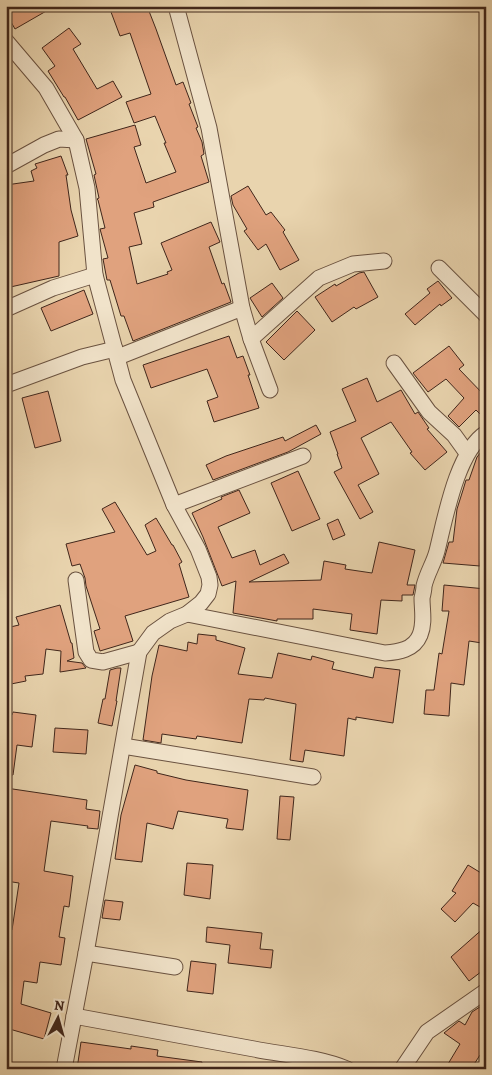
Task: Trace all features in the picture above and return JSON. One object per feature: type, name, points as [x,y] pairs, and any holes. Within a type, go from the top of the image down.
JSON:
[{"type":"street","points":[[176,6],[209,128],[242,308],[251,339],[270,390]]},
{"type":"street","points":[[6,41],[46,88],[76,140],[87,188],[95,275],[123,380],[174,505],[198,549],[209,577],[210,586],[208,594],[201,603],[188,614],[170,621],[154,633],[139,652],[64,1069]]},
{"type":"street","points":[[6,166],[59,139],[76,140]]},
{"type":"street","points":[[251,339],[319,278],[353,264],[384,261]]},
{"type":"street","points":[[439,268],[486,315]]},
{"type":"street","points":[[6,309],[53,288],[95,275]]},
{"type":"street","points":[[6,386],[82,358],[117,353],[242,308]]},
{"type":"street","points":[[394,363],[429,412],[454,435],[467,453]]},
{"type":"street","points":[[188,614],[385,653],[398,652],[411,647],[420,636],[424,619],[422,598],[426,577],[436,553],[449,500],[467,453],[482,435],[486,433]]},
{"type":"street","points":[[174,505],[303,456]]},
{"type":"street","points":[[76,580],[86,652],[91,660],[103,662],[139,652]]},
{"type":"street","points":[[123,746],[313,777]]},
{"type":"street","points":[[86,953],[175,968]]},
{"type":"street","points":[[402,1069],[428,1032],[486,991]]},
{"type":"street","points":[[74,1016],[299,1063],[334,1063],[347,1069]]},
{"type":"building","points":[[6,6],[55,6],[15,29],[6,13]]},
{"type":"building","points":[[125,6],[147,6],[176,85],[183,82],[191,103],[189,104],[202,142],[204,154],[201,156],[209,182],[153,202],[154,207],[134,213],[142,244],[129,247],[137,284],[168,274],[167,272],[172,270],[161,243],[211,222],[220,242],[209,247],[222,284],[224,283],[231,302],[133,341],[124,316],[121,316],[110,280],[107,280],[103,259],[108,258],[100,229],[105,228],[97,199],[99,198],[94,175],[96,174],[86,139],[135,125],[141,145],[134,147],[146,183],[176,172],[155,116],[134,123],[126,102],[151,94],[130,33],[120,36],[111,12]]},
{"type":"building","points":[[69,28],[81,44],[73,49],[97,89],[113,81],[122,97],[78,120],[48,71],[55,66],[42,48]]},
{"type":"building","points":[[61,156],[68,175],[66,175],[71,210],[78,236],[59,242],[59,276],[6,288],[6,185],[34,181],[31,171],[37,168],[35,164]]},
{"type":"building","points":[[248,186],[266,215],[271,212],[285,230],[283,232],[299,260],[280,270],[266,244],[258,250],[244,231],[247,229],[233,205],[231,196]]},
{"type":"building","points":[[364,272],[378,297],[356,309],[354,307],[332,322],[315,297],[335,284],[336,286]]},
{"type":"building","points":[[438,281],[452,298],[441,306],[440,304],[415,325],[405,314],[430,293],[427,289]]},
{"type":"building","points":[[272,283],[283,298],[262,317],[250,298]]},
{"type":"building","points":[[84,290],[93,314],[51,331],[41,308]]},
{"type":"building","points":[[297,311],[315,330],[284,360],[266,342]]},
{"type":"building","points":[[229,336],[237,358],[243,356],[259,408],[214,422],[207,401],[218,397],[207,369],[151,388],[143,365]]},
{"type":"building","points":[[449,346],[464,365],[459,369],[486,397],[486,420],[476,410],[459,427],[448,416],[464,398],[446,379],[428,392],[413,373]]},
{"type":"building","points":[[367,378],[377,402],[401,390],[415,414],[418,412],[429,428],[427,429],[447,452],[425,470],[410,453],[412,452],[391,422],[361,438],[379,474],[358,485],[373,512],[360,519],[334,472],[342,468],[330,432],[356,421],[342,389]]},
{"type":"building","points":[[48,391],[61,441],[35,448],[22,398]]},
{"type":"building","points":[[316,425],[321,434],[288,452],[213,480],[206,465],[226,456],[283,437],[285,441]]},
{"type":"building","points":[[486,446],[486,538],[482,537],[480,566],[443,563],[449,542],[453,542],[457,509],[466,480],[469,480],[477,457]]},
{"type":"building","points":[[298,471],[320,519],[292,531],[271,483]]},
{"type":"building","points":[[239,490],[250,513],[218,527],[232,558],[255,550],[260,565],[284,554],[289,563],[249,582],[321,580],[324,561],[346,565],[345,569],[372,573],[379,542],[415,550],[407,585],[415,585],[413,595],[402,595],[402,601],[381,600],[377,634],[350,630],[352,614],[313,609],[313,619],[277,619],[277,621],[233,613],[236,581],[222,586],[192,513],[222,499],[221,497]]},
{"type":"building","points":[[115,502],[147,555],[156,551],[145,525],[156,518],[182,562],[179,564],[189,597],[125,616],[133,641],[100,651],[94,631],[100,629],[85,578],[80,564],[72,566],[66,544],[115,532],[102,509]]},
{"type":"building","points":[[338,519],[345,535],[333,540],[327,524]]},
{"type":"building","points":[[444,585],[486,589],[486,620],[482,643],[469,641],[464,685],[451,683],[449,716],[424,714],[426,690],[434,690],[439,653],[442,654],[449,611],[442,611]]},
{"type":"building","points":[[60,605],[72,643],[74,658],[67,661],[82,663],[86,668],[60,672],[61,651],[46,649],[43,674],[25,676],[26,681],[6,685],[6,628],[19,625],[16,617]]},
{"type":"building","points":[[198,634],[216,636],[216,640],[245,648],[238,674],[272,678],[278,653],[311,660],[312,656],[334,662],[332,669],[373,678],[375,667],[400,670],[393,723],[356,717],[356,720],[348,718],[344,756],[305,750],[303,762],[290,760],[296,704],[265,698],[264,700],[249,699],[242,743],[197,736],[196,739],[162,734],[161,743],[143,740],[152,676],[159,645],[187,651],[188,642],[197,644]]},
{"type":"building","points":[[121,668],[112,726],[98,723],[103,699],[105,699],[110,670]]},
{"type":"building","points":[[13,712],[36,715],[32,747],[17,745],[13,775],[6,775],[6,714],[12,715]]},
{"type":"building","points":[[55,728],[88,730],[86,754],[53,752]]},
{"type":"building","points":[[135,765],[186,780],[248,790],[243,830],[226,828],[228,819],[178,811],[173,829],[147,823],[142,862],[115,859],[121,815]]},
{"type":"building","points":[[6,788],[87,800],[86,809],[100,811],[98,829],[51,821],[44,871],[73,876],[69,907],[64,906],[59,937],[65,938],[61,965],[40,962],[37,983],[24,981],[21,1004],[51,1013],[44,1039],[6,1028],[6,929],[12,930],[19,883],[6,881]]},
{"type":"building","points":[[280,796],[294,797],[290,840],[277,839]]},
{"type":"building","points":[[187,863],[213,865],[210,899],[184,895]]},
{"type":"building","points":[[468,865],[486,876],[486,898],[480,907],[473,903],[455,922],[441,909],[456,893],[452,891]]},
{"type":"building","points":[[105,900],[123,902],[120,920],[102,918]]},
{"type":"building","points":[[486,926],[486,968],[469,981],[451,957]]},
{"type":"building","points":[[207,927],[262,933],[260,949],[273,950],[271,968],[228,963],[230,945],[206,942]]},
{"type":"building","points":[[191,961],[216,964],[213,994],[187,991]]},
{"type":"building","points":[[486,1003],[486,1059],[480,1055],[471,1069],[445,1069],[460,1044],[444,1033],[459,1021],[465,1025],[472,1012]]},
{"type":"building","points":[[81,1042],[131,1049],[131,1046],[158,1050],[157,1056],[202,1062],[201,1069],[135,1069],[121,1067],[121,1069],[77,1069]]}]
